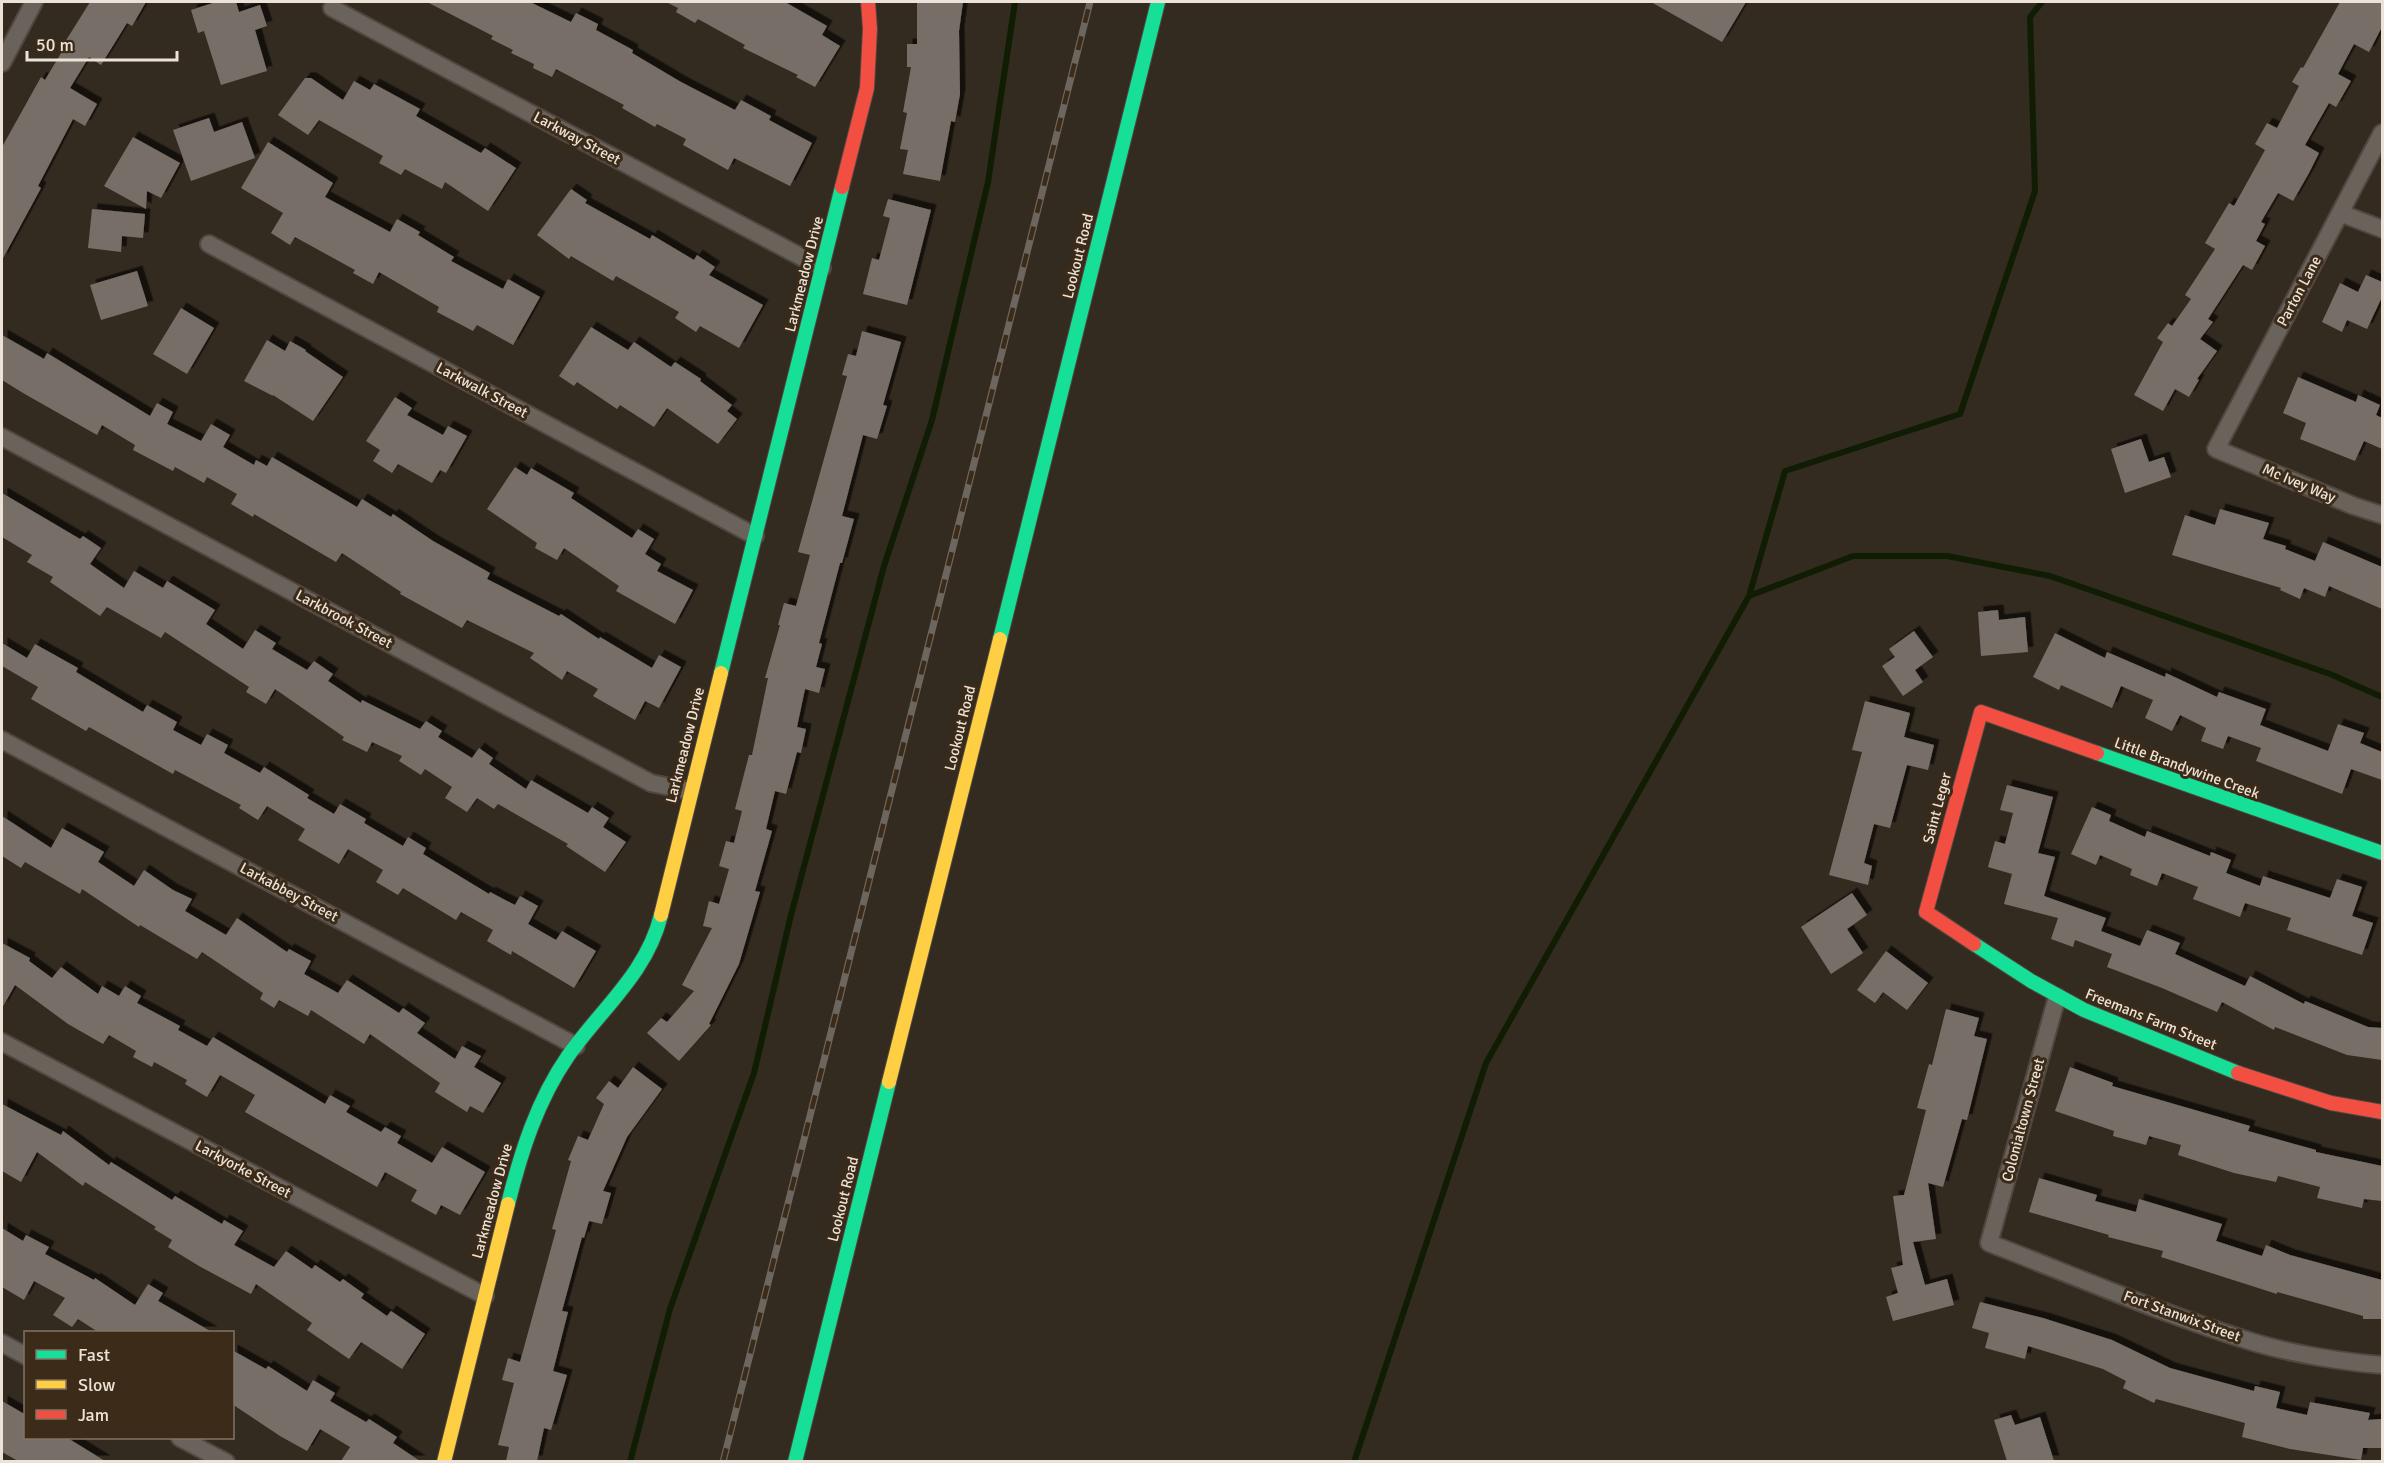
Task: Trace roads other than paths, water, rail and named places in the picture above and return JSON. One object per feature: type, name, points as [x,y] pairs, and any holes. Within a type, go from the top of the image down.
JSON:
[{"type":"street","points":[[2,63],[34,2]]},
{"type":"street","name":"Larkmeadow Drive","points":[[444,1461],[518,1164],[530,1127],[546,1092],[576,1046],[620,994],[650,949],[659,923],[690,791],[867,88],[870,29],[868,2]]},
{"type":"street","name":"Lookout Road","points":[[795,1461],[1158,2]]},
{"type":"street","name":"Larkway Street","points":[[332,8],[822,268]]},
{"type":"street","name":"Parton Lane","points":[[2216,449],[2382,133]]},
{"type":"street","points":[[2340,213],[2382,229]]},
{"type":"street","name":"Larkwalk Street","points":[[209,244],[755,536]]},
{"type":"street","name":"Larkbrook Street","points":[[2,437],[651,783],[690,791]]},
{"type":"street","name":"Mc Ivey Way","points":[[2216,449],[2382,516]]},
{"type":"street","name":"Little Brandywine Creek","points":[[1981,712],[2382,853]]},
{"type":"street","name":"Saint Leger","points":[[1926,912],[1981,712]]},
{"type":"street","name":"Larkabbey Street","points":[[2,740],[576,1046]]},
{"type":"street","name":"Freemans Farm Street","points":[[1926,912],[2057,997],[2084,1010],[2259,1081],[2331,1103],[2382,1112]]},
{"type":"street","name":"Colonialtown Street","points":[[1989,1243],[2057,997]]},
{"type":"street","name":"Larkyorke Street","points":[[2,1042],[485,1296]]},
{"type":"street","name":"Fort Stanwix Street","points":[[1989,1243],[2175,1315],[2258,1344],[2353,1362],[2382,1365]]},
{"type":"street","points":[[2,1343],[24,1355]]},
{"type":"street","points":[[184,1439],[226,1461]]},
{"type":"waterway","points":[[630,1462],[670,1309],[754,1073],[791,915],[884,566],[932,420],[988,182],[1015,2]]},
{"type":"waterway","points":[[1354,1462],[1486,1063],[1749,596],[1785,471],[1960,414],[2035,191],[2030,17],[2042,2]]},
{"type":"waterway","points":[[1749,596],[1853,556],[1947,556],[2050,576],[2330,674],[2382,697]]},
{"type":"railway","points":[[723,1462],[1090,2]]}]
